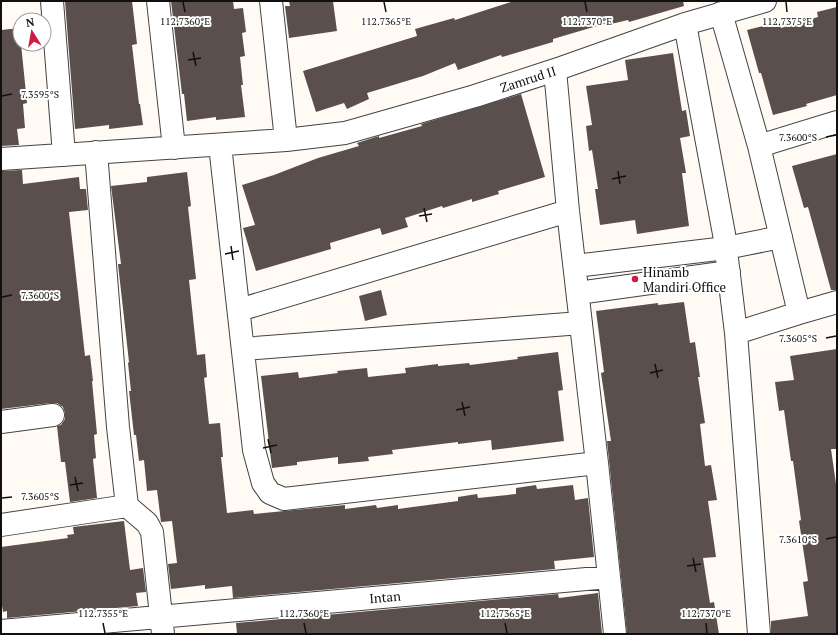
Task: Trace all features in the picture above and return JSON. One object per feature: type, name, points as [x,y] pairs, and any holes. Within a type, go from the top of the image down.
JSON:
[{"type":"street","points":[[52,1],[64,155]]},
{"type":"street","points":[[158,1],[174,148]]},
{"type":"street","points":[[271,1],[286,140]]},
{"type":"street","name":"Zamrud II","points":[[1,159],[220,145],[286,140],[345,133],[475,96],[555,70],[686,24],[766,1]]},
{"type":"street","points":[[721,13],[759,146],[799,313]]},
{"type":"street","points":[[686,24],[729,272],[736,333],[759,634]]},
{"type":"street","points":[[555,70],[568,211],[615,634]]},
{"type":"street","points":[[759,146],[837,122]]},
{"type":"street","points":[[220,145],[254,450],[263,483],[270,493],[284,499],[597,463]]},
{"type":"street","points":[[96,152],[117,419],[126,506],[147,523],[152,532],[162,626]]},
{"type":"street","points":[[238,310],[568,211]]},
{"type":"street","points":[[575,266],[726,248],[781,237]]},
{"type":"street","points":[[578,293],[729,272]]},
{"type":"street","points":[[736,333],[837,302]]},
{"type":"street","points":[[243,349],[581,323]]},
{"type":"street","points":[[1,422],[52,415]]},
{"type":"street","points":[[1,525],[126,506]]},
{"type":"street","name":"Intan","points":[[1,631],[162,626],[609,577]]},
{"type":"building","points":[[65,1],[132,1],[137,44],[132,45],[143,125],[109,129],[109,125],[75,129]]},
{"type":"building","points":[[171,1],[233,1],[234,9],[243,8],[246,32],[242,33],[245,56],[240,57],[243,85],[241,85],[245,117],[216,120],[216,117],[187,121],[184,94],[182,94]]},
{"type":"building","points":[[289,1],[333,1],[337,31],[289,38],[285,6],[290,6]]},
{"type":"building","points":[[514,1],[683,1],[684,6],[629,22],[628,20],[607,25],[607,23],[553,39],[553,42],[502,57],[501,55],[458,70],[455,63],[423,76],[367,93],[369,99],[347,109],[344,103],[316,112],[303,71],[417,36],[415,29],[454,18],[455,20]]},
{"type":"building","points":[[837,7],[837,95],[806,104],[807,106],[773,115],[747,30],[779,22],[781,28],[818,17],[817,12]]},
{"type":"building","points":[[12,29],[12,52],[22,52],[27,103],[23,104],[25,128],[17,129],[19,145],[1,146],[1,30]]},
{"type":"building","points":[[673,53],[682,111],[686,110],[690,136],[680,138],[686,173],[682,173],[689,226],[637,234],[635,220],[600,225],[595,189],[598,189],[592,150],[589,151],[586,126],[592,125],[586,86],[628,80],[625,60]]},
{"type":"building","points":[[521,94],[545,177],[498,191],[499,194],[472,202],[472,199],[443,208],[442,206],[405,218],[408,227],[382,235],[380,228],[330,243],[331,249],[256,271],[243,228],[255,225],[242,185],[274,175],[318,158],[359,146],[357,143],[360,142],[422,126],[421,124]]},
{"type":"building","points":[[837,154],[837,290],[831,290],[808,207],[804,208],[792,166]]},
{"type":"building","points":[[22,170],[23,184],[79,177],[80,189],[86,189],[88,210],[69,212],[85,356],[90,355],[93,381],[97,434],[94,435],[96,458],[93,459],[97,498],[70,502],[65,462],[61,462],[57,426],[61,425],[65,419],[63,407],[57,403],[51,403],[1,409],[1,171]]},
{"type":"building","points":[[187,172],[191,206],[188,207],[196,279],[189,280],[197,355],[205,354],[207,377],[204,378],[209,424],[220,423],[223,457],[221,457],[227,513],[253,510],[254,514],[345,505],[345,509],[376,505],[377,508],[398,505],[398,509],[458,501],[458,497],[477,494],[478,498],[516,494],[516,488],[536,485],[537,489],[573,485],[575,500],[588,498],[594,557],[554,561],[555,569],[233,598],[232,586],[205,589],[205,585],[171,589],[168,564],[177,563],[172,521],[161,522],[157,490],[147,491],[144,460],[139,461],[136,435],[134,435],[129,391],[131,391],[129,362],[118,264],[121,264],[111,186],[147,182],[147,177]]},
{"type":"building","points":[[381,290],[387,315],[365,321],[359,296]]},
{"type":"building","points":[[684,302],[690,343],[695,342],[700,377],[698,377],[705,423],[700,424],[705,466],[711,465],[717,500],[708,501],[716,557],[703,558],[710,603],[714,602],[719,634],[627,634],[607,441],[611,441],[601,373],[604,372],[596,311],[658,303],[658,305]]},
{"type":"building","points":[[837,349],[837,449],[831,449],[837,491],[837,634],[771,634],[771,621],[808,616],[803,582],[808,581],[799,521],[801,520],[793,461],[791,461],[784,410],[779,411],[775,382],[794,380],[790,356]]},
{"type":"building","points":[[558,352],[563,390],[558,391],[564,441],[492,450],[491,440],[458,444],[458,442],[392,450],[393,454],[368,457],[369,461],[338,464],[338,457],[297,462],[297,465],[272,468],[261,376],[298,372],[299,378],[338,373],[337,371],[367,368],[368,377],[406,373],[405,368],[438,364],[438,366],[469,363],[470,365]]},
{"type":"building","points":[[124,521],[130,570],[143,568],[146,592],[136,593],[138,606],[7,618],[7,611],[3,612],[1,599],[1,547],[68,538],[67,535],[74,534],[73,527]]},
{"type":"building","points":[[598,593],[602,634],[237,634],[236,623],[558,594],[559,598]]},
{"type":"place","name":"Hinamb Mandiri Office","points":[[635,279]]}]
